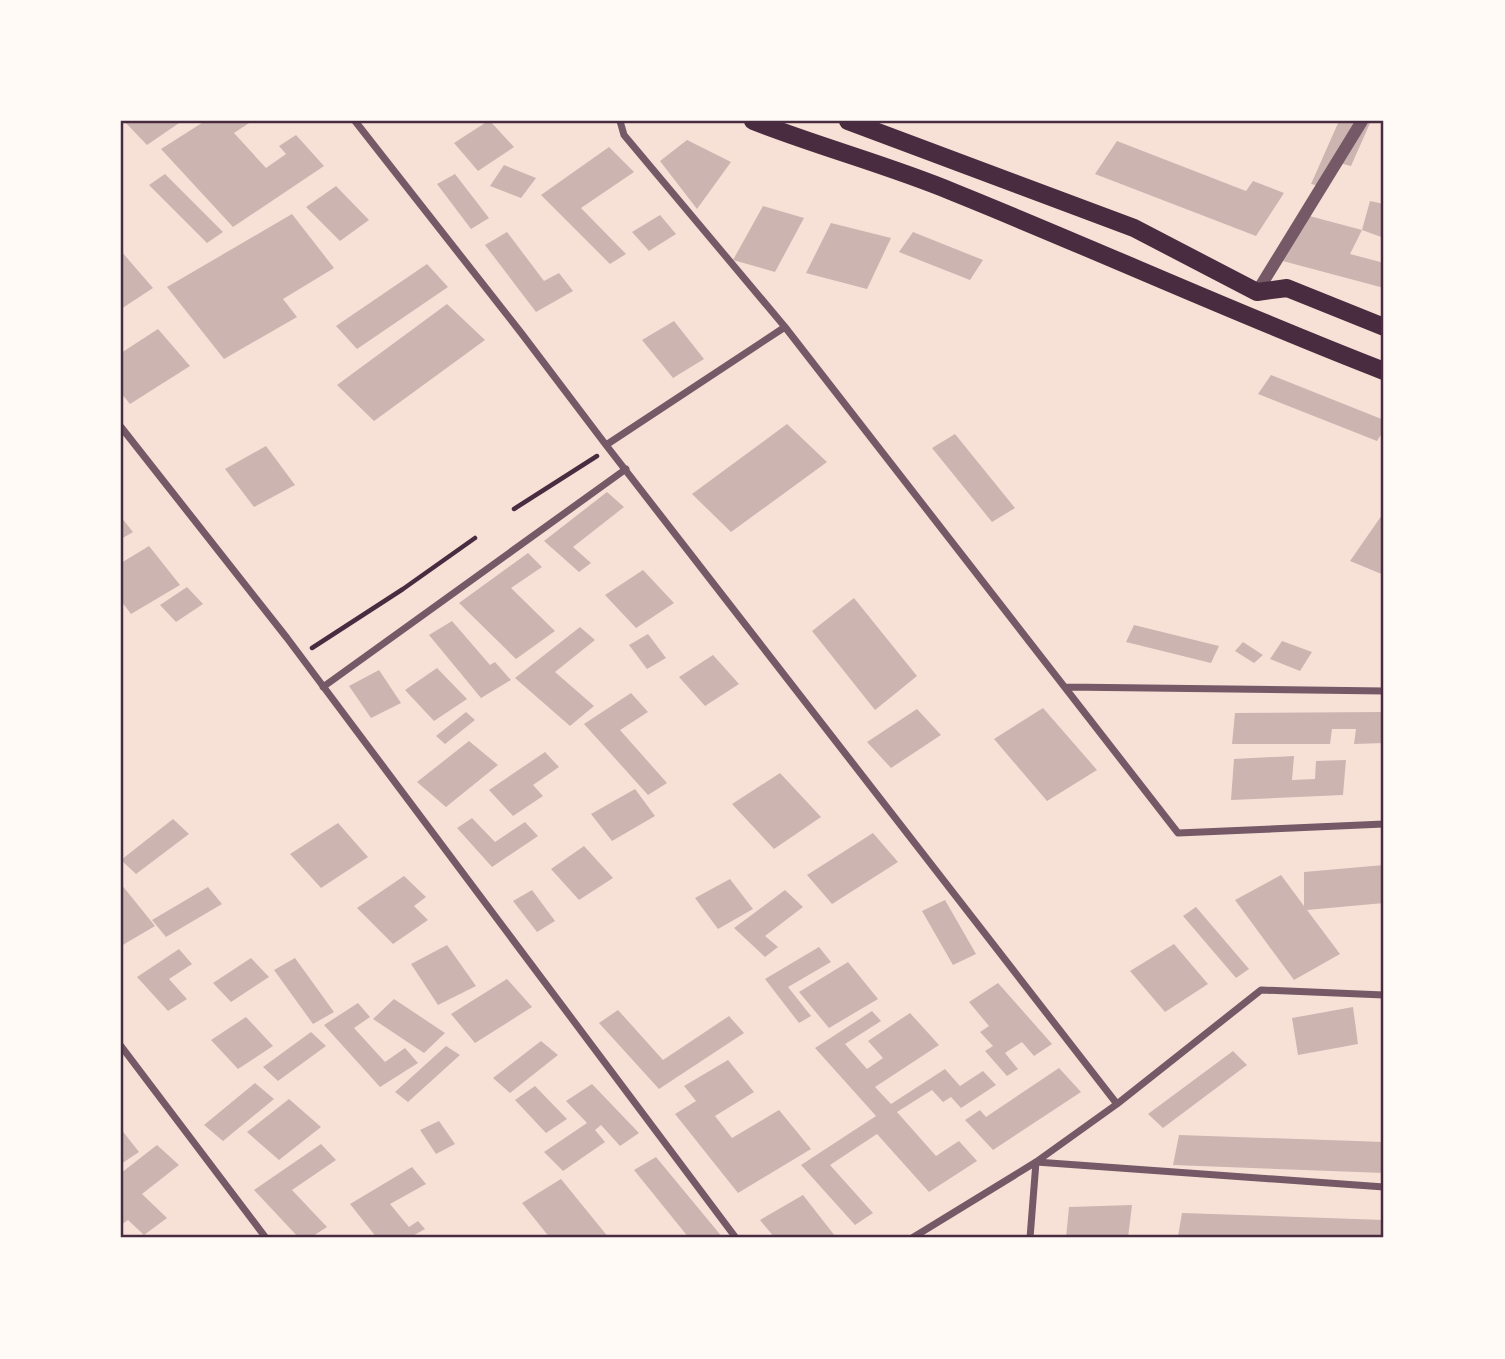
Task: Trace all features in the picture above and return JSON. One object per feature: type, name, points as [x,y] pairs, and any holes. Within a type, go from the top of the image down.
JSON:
[{"type":"main road","points":[[753,121],[951,191],[1384,372]]},
{"type":"main road","points":[[848,121],[1134,228],[1257,292],[1287,288],[1384,327]]},
{"type":"main road","points":[[951,191],[961,163]]},
{"type":"street","points":[[355,121],[523,334],[1117,1104]]},
{"type":"street","points":[[620,121],[624,135],[785,327],[1178,833],[1384,824]]},
{"type":"street","points":[[1257,292],[1362,121]]},
{"type":"street","points":[[608,447],[785,327]]},
{"type":"street","points":[[121,426],[300,656],[736,1238]]},
{"type":"street","points":[[323,687],[625,469]]},
{"type":"street","points":[[1065,687],[1384,691]]},
{"type":"street","points":[[912,1238],[1035,1162],[1117,1104],[1261,990],[1384,995]]},
{"type":"street","points":[[121,1046],[266,1238]]},
{"type":"street","points":[[1035,1162],[1384,1187]]},
{"type":"street","points":[[1030,1238],[1035,1162]]},
{"type":"path","points":[[514,509],[562,480],[608,447]]},
{"type":"path","points":[[300,656],[475,538]]},
{"type":"building","points":[[124,121],[182,121],[147,145]]},
{"type":"building","points":[[205,121],[252,121],[234,133],[266,168],[286,154],[279,146],[296,135],[324,166],[233,227],[161,149]]},
{"type":"building","points":[[488,121],[514,147],[478,171],[454,143]]},
{"type":"building","points":[[1339,121],[1371,121],[1351,166],[1339,163],[1328,188],[1311,184]]},
{"type":"building","points":[[687,140],[731,162],[697,209],[660,161]]},
{"type":"building","points":[[1117,141],[1246,191],[1253,181],[1284,193],[1256,236],[1095,174]]},
{"type":"building","points":[[609,147],[634,172],[581,208],[626,254],[610,264],[541,195]]},
{"type":"building","points":[[504,165],[536,178],[521,198],[490,186]]},
{"type":"building","points":[[165,174],[223,232],[207,243],[149,185]]},
{"type":"building","points":[[455,174],[489,218],[471,229],[437,184]]},
{"type":"building","points":[[336,186],[369,220],[340,241],[306,207]]},
{"type":"building","points":[[1370,201],[1384,204],[1384,238],[1362,230]]},
{"type":"building","points":[[763,206],[804,218],[775,272],[733,260]]},
{"type":"building","points":[[292,214],[334,268],[283,299],[297,317],[224,359],[167,287]]},
{"type":"building","points":[[1302,214],[1362,230],[1350,254],[1384,263],[1384,288],[1279,260]]},
{"type":"building","points":[[660,215],[676,234],[649,251],[632,232]]},
{"type":"building","points":[[831,223],[891,238],[867,289],[806,273]]},
{"type":"building","points":[[507,232],[544,281],[559,273],[573,291],[536,312],[485,245]]},
{"type":"building","points":[[913,232],[983,260],[970,280],[899,252]]},
{"type":"building","points":[[121,251],[153,288],[121,309]]},
{"type":"building","points":[[427,264],[448,287],[357,349],[336,326]]},
{"type":"building","points":[[447,304],[485,340],[374,421],[337,385]]},
{"type":"building","points":[[674,321],[704,359],[673,378],[642,340]]},
{"type":"building","points":[[158,329],[190,366],[130,404],[121,393],[121,353]]},
{"type":"building","points":[[1271,375],[1384,420],[1384,430],[1377,441],[1258,394]]},
{"type":"building","points":[[787,424],[827,462],[731,532],[692,494]]},
{"type":"building","points":[[955,434],[1015,508],[992,522],[932,448]]},
{"type":"building","points":[[266,446],[295,485],[254,507],[225,469]]},
{"type":"building","points":[[607,492],[624,507],[573,547],[591,563],[579,572],[544,541]]},
{"type":"building","points":[[1382,515],[1384,516],[1384,575],[1350,561]]},
{"type":"building","points":[[121,517],[133,532],[121,539]]},
{"type":"building","points":[[149,546],[180,585],[131,614],[121,601],[121,563]]},
{"type":"building","points":[[528,553],[542,567],[511,588],[555,631],[516,659],[459,603]]},
{"type":"building","points":[[643,570],[674,603],[636,628],[605,595]]},
{"type":"building","points":[[187,587],[203,604],[176,622],[160,605]]},
{"type":"building","points":[[854,598],[917,676],[875,710],[812,631]]},
{"type":"building","points":[[452,621],[490,665],[495,662],[511,680],[481,698],[429,635]]},
{"type":"building","points":[[1134,625],[1219,646],[1211,663],[1126,642]]},
{"type":"building","points":[[580,627],[595,640],[555,672],[594,706],[570,726],[515,678]]},
{"type":"building","points":[[648,634],[666,658],[647,669],[629,645]]},
{"type":"building","points":[[1282,641],[1312,652],[1300,671],[1270,659]]},
{"type":"building","points":[[1243,642],[1263,655],[1254,663],[1235,651]]},
{"type":"building","points":[[713,655],[739,684],[705,706],[679,677]]},
{"type":"building","points":[[437,668],[467,699],[434,721],[405,690]]},
{"type":"building","points":[[379,670],[401,703],[371,718],[349,686]]},
{"type":"building","points":[[631,693],[648,712],[620,730],[667,783],[648,795],[584,724]]},
{"type":"building","points":[[1043,708],[1097,770],[1047,801],[994,739]]},
{"type":"building","points":[[917,709],[941,735],[891,768],[867,742]]},
{"type":"building","points":[[466,712],[475,720],[445,744],[436,736]]},
{"type":"building","points":[[1384,712],[1384,743],[1354,744],[1356,729],[1332,729],[1330,744],[1232,744],[1235,713]]},
{"type":"building","points":[[469,741],[498,765],[446,807],[417,782]]},
{"type":"building","points":[[545,752],[559,767],[533,785],[543,796],[513,816],[489,790]]},
{"type":"building","points":[[1294,756],[1292,780],[1315,779],[1316,761],[1346,760],[1343,795],[1231,800],[1234,759]]},
{"type":"building","points":[[780,773],[821,817],[774,849],[732,804]]},
{"type":"building","points":[[635,789],[655,816],[612,841],[591,814]]},
{"type":"building","points":[[472,818],[495,842],[525,822],[538,836],[492,867],[457,828]]},
{"type":"building","points":[[173,819],[189,834],[136,874],[121,860]]},
{"type":"building","points":[[338,823],[368,857],[321,888],[290,854]]},
{"type":"building","points":[[873,833],[898,862],[832,904],[807,875]]},
{"type":"building","points":[[584,846],[613,878],[579,900],[551,869]]},
{"type":"building","points":[[1384,865],[1384,903],[1307,910],[1340,954],[1294,980],[1235,900],[1281,875],[1304,906],[1304,872]]},
{"type":"building","points":[[404,876],[426,897],[414,906],[428,920],[393,944],[357,908]]},
{"type":"building","points":[[730,879],[753,909],[718,929],[695,898]]},
{"type":"building","points":[[121,884],[155,926],[121,946]]},
{"type":"building","points":[[208,887],[222,904],[166,937],[152,920]]},
{"type":"building","points":[[532,890],[555,921],[537,932],[513,901]]},
{"type":"building","points":[[785,890],[803,907],[765,936],[778,947],[765,957],[734,928]]},
{"type":"building","points":[[945,900],[976,954],[953,965],[922,911]]},
{"type":"building","points":[[1196,907],[1249,969],[1236,978],[1183,916]]},
{"type":"building","points":[[1174,944],[1208,984],[1165,1012],[1130,971]]},
{"type":"building","points":[[447,945],[476,986],[438,1005],[411,964]]},
{"type":"building","points":[[819,947],[831,962],[788,987],[811,1016],[799,1023],[765,979]]},
{"type":"building","points":[[179,949],[192,964],[169,979],[187,999],[168,1011],[137,977]]},
{"type":"building","points":[[251,958],[269,977],[231,1002],[213,983]]},
{"type":"building","points":[[295,958],[334,1012],[313,1024],[274,970]]},
{"type":"building","points":[[848,962],[878,999],[829,1028],[799,992]]},
{"type":"building","points":[[507,979],[532,1007],[475,1043],[451,1014]]},
{"type":"building","points":[[998,983],[1052,1044],[1034,1056],[1022,1042],[1005,1053],[1018,1069],[1007,1076],[985,1051],[993,1046],[980,1032],[989,1026],[969,1002]]},
{"type":"building","points":[[394,999],[445,1033],[424,1053],[373,1019]]},
{"type":"building","points":[[358,1003],[370,1017],[354,1028],[385,1062],[405,1048],[418,1063],[380,1087],[324,1025]]},
{"type":"building","points":[[1353,1007],[1358,1044],[1298,1055],[1292,1018]]},
{"type":"building","points":[[618,1010],[663,1060],[729,1016],[744,1033],[659,1089],[599,1023]]},
{"type":"building","points":[[872,1011],[881,1021],[845,1044],[867,1069],[883,1058],[868,1041],[910,1013],[939,1045],[875,1087],[891,1104],[945,1069],[960,1086],[983,1071],[996,1085],[961,1108],[951,1097],[943,1102],[932,1090],[897,1112],[936,1156],[959,1141],[977,1161],[929,1192],[877,1134],[830,1165],[873,1213],[855,1225],[801,1165],[876,1116],[815,1048]]},
{"type":"building","points":[[246,1017],[273,1046],[238,1069],[211,1040]]},
{"type":"building","points":[[311,1032],[326,1046],[278,1081],[263,1067]]},
{"type":"building","points":[[541,1041],[558,1055],[510,1093],[493,1078]]},
{"type":"building","points":[[446,1046],[460,1055],[408,1102],[395,1092]]},
{"type":"building","points":[[1233,1051],[1247,1065],[1163,1128],[1148,1114]]},
{"type":"building","points":[[728,1060],[754,1092],[715,1116],[732,1138],[779,1110],[811,1149],[738,1193],[675,1114],[696,1101],[684,1086]]},
{"type":"building","points":[[1059,1068],[1081,1092],[993,1150],[965,1120],[980,1110],[986,1117]]},
{"type":"building","points":[[255,1083],[274,1099],[223,1141],[204,1125]]},
{"type":"building","points":[[592,1084],[639,1133],[620,1146],[601,1125],[595,1130],[605,1142],[563,1171],[544,1152],[587,1123],[566,1101]]},
{"type":"building","points":[[535,1086],[567,1119],[546,1133],[515,1100]]},
{"type":"building","points":[[289,1099],[321,1127],[279,1160],[247,1132]]},
{"type":"building","points":[[439,1121],[455,1144],[436,1154],[420,1130]]},
{"type":"building","points":[[121,1129],[139,1152],[121,1164]]},
{"type":"building","points":[[1179,1135],[1384,1142],[1384,1173],[1173,1165]]},
{"type":"building","points":[[321,1144],[336,1160],[292,1190],[327,1227],[310,1238],[299,1238],[254,1190]]},
{"type":"building","points":[[157,1145],[179,1165],[142,1194],[167,1218],[144,1235],[128,1220],[121,1225],[121,1173]]},
{"type":"building","points":[[656,1157],[723,1238],[689,1238],[634,1170]]},
{"type":"building","points":[[412,1167],[426,1184],[390,1204],[409,1227],[418,1221],[425,1229],[409,1238],[377,1238],[350,1204]]},
{"type":"building","points":[[561,1179],[609,1238],[550,1238],[522,1203]]},
{"type":"building","points":[[803,1195],[835,1236],[775,1238],[760,1220]]},
{"type":"building","points":[[1132,1205],[1128,1238],[1066,1238],[1069,1207]]},
{"type":"building","points":[[1182,1213],[1384,1220],[1384,1238],[1178,1236]]}]
